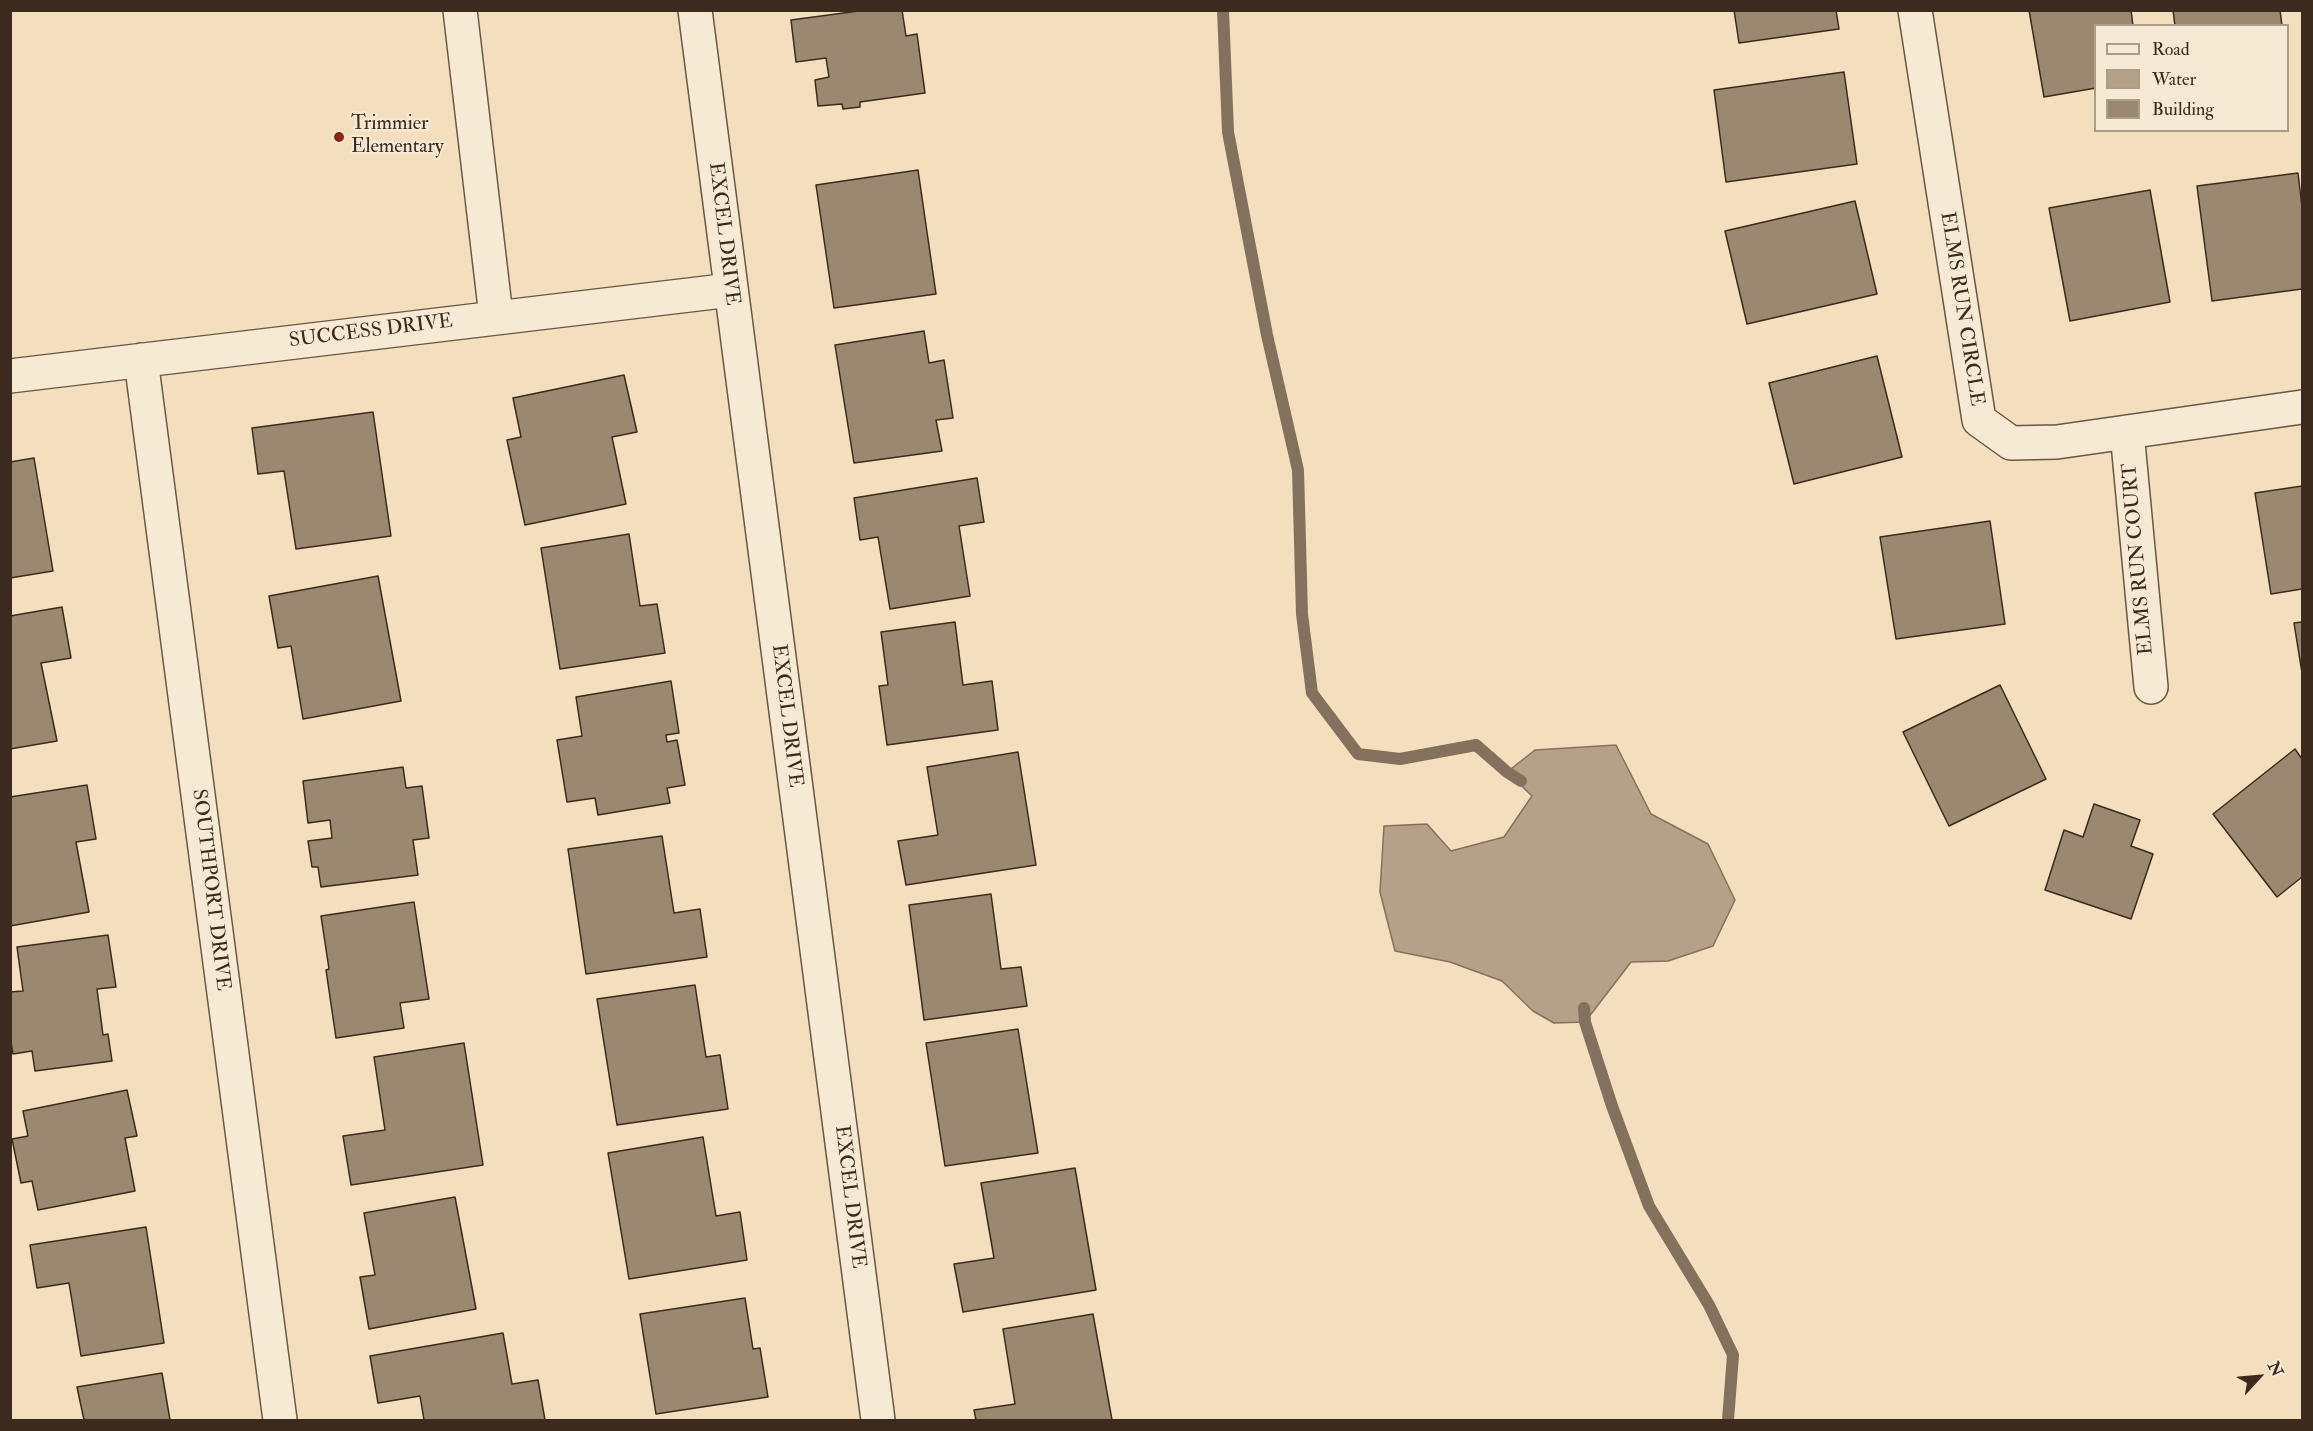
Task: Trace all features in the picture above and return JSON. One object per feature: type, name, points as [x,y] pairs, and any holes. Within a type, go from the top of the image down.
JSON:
[{"type":"street","points":[[460,10],[496,316]]},
{"type":"street","name":"EXCEL DRIVE","points":[[695,10],[878,1420]]},
{"type":"street","name":"ELMS RUN CIRCLE","points":[[1915,10],[1979,420],[2011,443],[2056,441],[2302,407]]},
{"type":"street","name":"SUCCESS DRIVE","points":[[10,376],[496,316],[731,290]]},
{"type":"street","name":"SOUTHPORT DRIVE","points":[[141,360],[280,1420]]},
{"type":"street","name":"ELMS RUN COURT","points":[[2127,432],[2151,687]]},
{"type":"water","points":[[1616,745],[1651,814],[1708,844],[1735,900],[1713,946],[1668,961],[1631,962],[1585,1022],[1554,1023],[1533,1011],[1502,981],[1450,962],[1395,951],[1380,892],[1384,826],[1427,824],[1451,851],[1504,837],[1532,796],[1507,772],[1535,750]]},
{"type":"building","points":[[866,10],[902,10],[906,36],[917,34],[925,93],[860,102],[860,107],[843,109],[842,104],[818,106],[815,80],[829,77],[826,58],[796,62],[791,20]]},
{"type":"building","points":[[1734,10],[1836,10],[1839,29],[1739,43]]},
{"type":"building","points":[[2029,10],[2131,10],[2133,24],[2094,24],[2094,88],[2044,97]]},
{"type":"building","points":[[2173,10],[2280,10],[2282,24],[2175,24]]},
{"type":"building","points":[[1844,72],[1857,164],[1726,182],[1714,90]]},
{"type":"building","points":[[918,170],[936,294],[834,308],[816,185]]},
{"type":"building","points":[[2298,173],[2302,207],[2302,289],[2212,301],[2197,186]]},
{"type":"building","points":[[2150,190],[2170,302],[2070,321],[2049,208]]},
{"type":"building","points":[[1855,201],[1877,294],[1747,324],[1725,231]]},
{"type":"building","points":[[924,331],[929,363],[944,360],[953,418],[936,420],[942,451],[854,463],[835,345]]},
{"type":"building","points":[[1877,356],[1902,457],[1794,484],[1769,383]]},
{"type":"building","points":[[624,375],[637,432],[612,437],[626,504],[525,525],[507,440],[521,437],[513,398]]},
{"type":"building","points":[[373,412],[391,536],[296,549],[284,471],[258,474],[252,428]]},
{"type":"building","points":[[34,458],[53,571],[10,578],[10,462]]},
{"type":"building","points":[[977,478],[984,522],[959,526],[970,596],[890,609],[878,537],[860,540],[854,498]]},
{"type":"building","points":[[2302,486],[2302,589],[2271,594],[2255,493]]},
{"type":"building","points":[[1990,521],[2005,624],[1896,639],[1880,537]]},
{"type":"building","points":[[629,534],[640,606],[657,604],[665,653],[560,669],[541,548]]},
{"type":"building","points":[[378,576],[401,701],[303,719],[291,646],[278,648],[269,596]]},
{"type":"building","points":[[62,607],[71,658],[41,663],[57,741],[10,749],[10,616]]},
{"type":"building","points":[[955,622],[963,685],[992,681],[998,730],[887,745],[879,686],[888,685],[881,632]]},
{"type":"building","points":[[2302,622],[2302,673],[2294,623]]},
{"type":"building","points":[[671,681],[679,733],[666,735],[667,742],[677,740],[685,785],[667,788],[670,803],[598,815],[595,798],[567,802],[557,740],[582,736],[576,697]]},
{"type":"building","points":[[2000,685],[2046,779],[1949,826],[1903,732]]},
{"type":"building","points":[[2295,749],[2302,759],[2302,877],[2277,897],[2213,814]]},
{"type":"building","points":[[1018,752],[1036,865],[906,885],[898,841],[938,835],[927,767]]},
{"type":"building","points":[[403,767],[406,788],[422,786],[429,838],[413,840],[418,875],[321,887],[318,867],[312,867],[308,841],[332,838],[330,820],[308,823],[303,781]]},
{"type":"building","points":[[87,785],[96,839],[76,842],[89,912],[10,926],[10,797]]},
{"type":"building","points":[[2094,804],[2140,820],[2131,846],[2153,854],[2131,919],[2045,890],[2064,830],[2083,837]]},
{"type":"building","points":[[662,836],[674,913],[700,909],[707,957],[586,974],[568,849]]},
{"type":"building","points":[[991,894],[1001,969],[1021,967],[1027,1006],[924,1020],[909,905]]},
{"type":"building","points":[[414,902],[429,999],[400,1003],[404,1028],[336,1038],[321,916]]},
{"type":"building","points":[[108,935],[116,987],[97,989],[103,1035],[108,1034],[112,1061],[35,1071],[32,1051],[13,1054],[10,1035],[10,992],[23,991],[17,947]]},
{"type":"building","points":[[695,985],[706,1057],[720,1055],[728,1109],[617,1125],[597,999]]},
{"type":"building","points":[[1018,1029],[1038,1153],[945,1166],[926,1043]]},
{"type":"building","points":[[464,1043],[483,1165],[351,1185],[343,1136],[385,1130],[374,1057]]},
{"type":"building","points":[[127,1090],[137,1136],[125,1138],[135,1191],[38,1210],[32,1181],[21,1183],[12,1139],[28,1136],[23,1111]]},
{"type":"building","points":[[703,1137],[716,1216],[740,1212],[747,1260],[629,1279],[608,1153]]},
{"type":"building","points":[[1075,1168],[1096,1290],[963,1312],[954,1264],[994,1258],[981,1183]]},
{"type":"building","points":[[455,1197],[476,1309],[369,1329],[360,1277],[375,1275],[364,1213]]},
{"type":"building","points":[[146,1227],[164,1343],[81,1356],[69,1283],[37,1288],[30,1245]]},
{"type":"building","points":[[745,1298],[753,1349],[760,1348],[768,1397],[656,1414],[640,1314]]},
{"type":"building","points":[[1093,1314],[1112,1420],[976,1420],[974,1410],[1015,1404],[1003,1329]]},
{"type":"building","points":[[503,1333],[512,1384],[538,1380],[545,1420],[424,1420],[420,1396],[378,1403],[370,1356]]},
{"type":"building","points":[[162,1373],[170,1420],[84,1420],[77,1387]]},
{"type":"waterway","points":[[1223,10],[1228,132],[1267,335],[1298,470],[1302,614],[1312,693],[1358,754],[1400,759],[1476,745],[1521,781]]},
{"type":"waterway","points":[[1584,1008],[1585,1022],[1612,1106],[1649,1206],[1709,1305],[1733,1355],[1728,1420]]},
{"type":"place","name":"Trimmier Elementary","points":[[339,137]]}]
